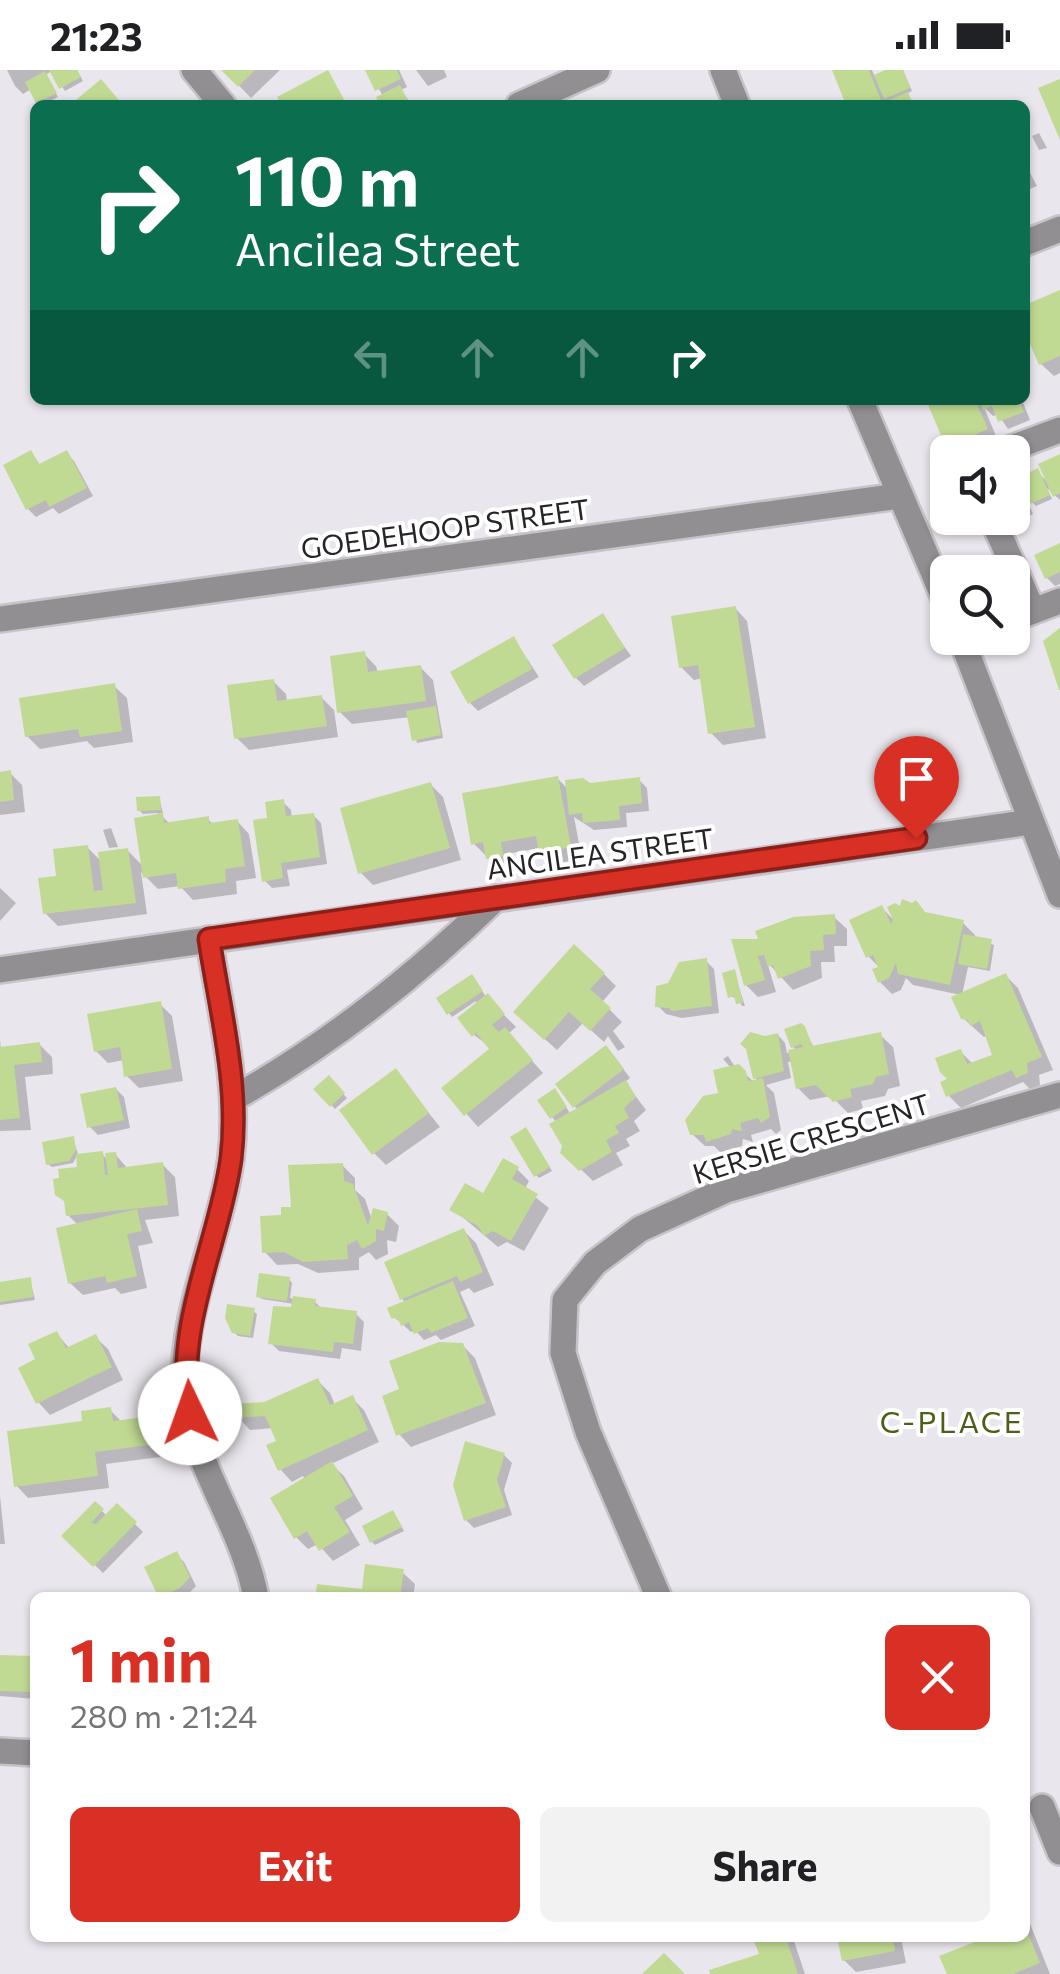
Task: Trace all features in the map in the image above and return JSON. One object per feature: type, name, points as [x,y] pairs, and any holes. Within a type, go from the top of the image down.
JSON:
[{"type":"street","points":[[194,70],[219,100]]},
{"type":"street","points":[[530,100],[597,70]]},
{"type":"street","points":[[723,70],[735,100]]},
{"type":"street","points":[[1030,241],[1060,230]]},
{"type":"street","points":[[862,405],[930,566]]},
{"type":"street","points":[[1030,441],[1060,430]]},
{"type":"street","name":"GOEDEHOOP STREET","points":[[0,619],[899,496]]},
{"type":"street","points":[[1030,612],[1060,600]]},
{"type":"street","points":[[969,655],[1060,894]]},
{"type":"street","name":"ANCILEA STREET","points":[[0,970],[1031,822]]},
{"type":"street","points":[[234,1098],[279,1072],[436,956],[496,898]]},
{"type":"street","points":[[209,939],[234,1098],[230,1159],[190,1332],[185,1388],[194,1438],[251,1572],[255,1592]]},
{"type":"street","name":"KERSIE CRESCENT","points":[[656,1592],[588,1432],[563,1353],[566,1300],[594,1263],[640,1229],[726,1190],[1060,1094]]},
{"type":"street","points":[[0,1751],[30,1753]]},
{"type":"street","points":[[1042,1805],[1060,1852]]},
{"type":"building","points":[[49,70],[77,70],[81,77],[59,89]]},
{"type":"building","points":[[221,70],[255,70],[238,87]]},
{"type":"building","points":[[328,70],[344,100],[278,100],[277,97]]},
{"type":"building","points":[[365,70],[397,70],[401,79],[375,91]]},
{"type":"building","points":[[832,70],[869,70],[881,100],[844,100]]},
{"type":"building","points":[[885,70],[903,70],[910,88],[884,99],[874,75]]},
{"type":"building","points":[[45,71],[57,93],[34,100],[25,82]]},
{"type":"building","points":[[101,79],[119,100],[76,100]]},
{"type":"building","points":[[1060,79],[1060,140],[1038,88]]},
{"type":"building","points":[[400,85],[408,100],[378,100],[376,97]]},
{"type":"building","points":[[908,92],[911,100],[889,100]]},
{"type":"building","points":[[1060,290],[1060,356],[1039,365],[1030,344],[1030,303]]},
{"type":"building","points":[[928,405],[977,405],[988,429],[974,435],[941,435]]},
{"type":"building","points":[[981,405],[1021,405],[1024,412],[998,422],[992,406],[983,410]]},
{"type":"building","points":[[31,450],[39,464],[67,450],[87,488],[49,507],[46,500],[26,510],[3,465]]},
{"type":"building","points":[[1060,454],[1060,493],[1053,497],[1038,464]]},
{"type":"building","points":[[1038,468],[1050,495],[1030,504],[1030,472]]},
{"type":"building","points":[[1060,543],[1060,572],[1045,579],[1034,555]]},
{"type":"building","points":[[736,606],[755,727],[708,734],[698,665],[679,668],[671,616]]},
{"type":"building","points":[[603,613],[625,648],[574,679],[552,645]]},
{"type":"building","points":[[1060,628],[1060,690],[1059,690],[1043,641]]},
{"type":"building","points":[[514,636],[532,669],[468,704],[450,672]]},
{"type":"building","points":[[365,651],[368,672],[421,665],[426,701],[337,713],[330,656]]},
{"type":"building","points":[[274,679],[277,701],[322,695],[327,726],[234,739],[227,685]]},
{"type":"building","points":[[115,683],[122,731],[80,737],[78,729],[25,737],[19,698]]},
{"type":"building","points":[[436,706],[441,735],[412,741],[406,711]]},
{"type":"building","points":[[11,770],[14,800],[0,802],[0,772]]},
{"type":"building","points":[[558,776],[571,847],[539,853],[536,836],[501,842],[503,856],[486,859],[483,842],[471,845],[462,793]]},
{"type":"building","points":[[640,777],[642,803],[619,806],[620,820],[583,823],[582,813],[569,815],[565,780],[583,778],[590,783]]},
{"type":"building","points":[[431,782],[450,848],[358,874],[340,808]]},
{"type":"building","points":[[160,796],[161,810],[137,811],[136,797]]},
{"type":"building","points":[[284,799],[286,816],[314,813],[320,857],[281,863],[283,878],[262,882],[253,820],[267,818],[265,802]]},
{"type":"building","points":[[163,813],[164,823],[209,816],[209,823],[238,819],[245,866],[225,869],[226,882],[178,889],[176,873],[143,878],[134,818]]},
{"type":"building","points":[[88,845],[94,891],[103,890],[98,852],[128,848],[136,903],[43,914],[38,878],[56,876],[53,849]]},
{"type":"building","points":[[902,899],[912,903],[916,900],[925,912],[964,920],[950,985],[898,974],[896,963],[889,978],[878,983],[872,969],[878,967],[873,955],[866,958],[849,920],[882,905],[891,924],[887,907],[895,903],[900,906]]},
{"type":"building","points":[[835,914],[836,934],[823,935],[824,950],[810,951],[811,966],[778,979],[773,965],[768,967],[764,955],[758,956],[765,980],[744,986],[731,939],[758,939],[755,931],[793,917]]},
{"type":"building","points":[[963,934],[992,939],[987,969],[958,964]]},
{"type":"building","points":[[574,944],[605,973],[590,989],[611,1008],[590,1031],[569,1012],[544,1040],[513,1012]]},
{"type":"building","points":[[707,958],[712,1006],[672,1011],[655,1007],[656,986],[668,983],[679,962]]},
{"type":"building","points":[[735,969],[743,1003],[736,1004],[734,996],[728,998],[722,973]]},
{"type":"building","points":[[1006,973],[1042,1057],[1027,1063],[1028,1073],[1016,1078],[1012,1070],[946,1097],[940,1082],[947,1079],[935,1058],[961,1049],[967,1064],[992,1055],[980,1021],[970,1026],[968,1020],[961,1019],[951,997]]},
{"type":"building","points":[[472,974],[483,991],[447,1015],[436,998]]},
{"type":"building","points":[[488,993],[505,1014],[492,1025],[499,1032],[505,1027],[533,1060],[464,1116],[441,1088],[489,1049],[476,1033],[472,1037],[457,1018]]},
{"type":"building","points":[[161,1001],[172,1069],[124,1077],[120,1047],[94,1052],[87,1014]]},
{"type":"building","points":[[801,1023],[812,1046],[881,1032],[889,1074],[876,1077],[873,1084],[850,1089],[852,1097],[833,1102],[816,1085],[796,1089],[788,1050],[803,1047],[801,1044],[791,1048],[784,1029]]},
{"type":"building","points":[[750,1032],[765,1036],[778,1033],[784,1071],[753,1079],[746,1049],[740,1044]]},
{"type":"building","points":[[40,1042],[42,1062],[14,1065],[20,1118],[0,1120],[0,1047]]},
{"type":"building","points":[[606,1045],[624,1069],[573,1108],[555,1084]]},
{"type":"building","points":[[739,1064],[748,1081],[763,1078],[770,1117],[761,1123],[758,1118],[740,1123],[742,1131],[732,1129],[731,1134],[706,1142],[704,1135],[690,1135],[685,1120],[703,1096],[718,1093],[713,1070]]},
{"type":"building","points":[[396,1068],[429,1113],[372,1155],[339,1110]]},
{"type":"building","points":[[329,1075],[345,1093],[330,1107],[313,1089]]},
{"type":"building","points":[[626,1080],[636,1097],[624,1108],[629,1118],[615,1126],[619,1133],[606,1140],[612,1152],[579,1171],[560,1153],[562,1146],[549,1124]]},
{"type":"building","points":[[116,1087],[124,1120],[87,1128],[80,1094]]},
{"type":"building","points":[[555,1088],[567,1107],[550,1119],[537,1100]]},
{"type":"building","points":[[526,1127],[550,1167],[534,1177],[510,1137]]},
{"type":"building","points":[[74,1136],[76,1150],[69,1161],[46,1165],[42,1142]]},
{"type":"building","points":[[103,1151],[105,1175],[105,1153],[116,1152],[118,1168],[163,1162],[168,1205],[66,1216],[64,1201],[55,1195],[53,1179],[59,1178],[58,1169],[77,1167],[76,1154]]},
{"type":"building","points":[[503,1158],[519,1167],[512,1179],[538,1194],[511,1241],[493,1231],[484,1236],[478,1226],[449,1210],[465,1183],[483,1193]]},
{"type":"building","points":[[343,1163],[344,1181],[353,1184],[368,1226],[373,1208],[388,1212],[384,1231],[376,1229],[376,1241],[362,1249],[357,1240],[347,1245],[348,1259],[303,1262],[284,1252],[262,1253],[260,1216],[281,1215],[281,1207],[291,1207],[288,1165]]},
{"type":"building","points":[[137,1209],[142,1231],[127,1234],[137,1276],[107,1283],[105,1276],[68,1284],[56,1228]]},
{"type":"building","points":[[464,1228],[483,1272],[460,1282],[457,1276],[400,1300],[384,1262]]},
{"type":"building","points":[[259,1273],[290,1277],[287,1301],[256,1297]]},
{"type":"building","points":[[31,1277],[33,1297],[0,1302],[0,1282]]},
{"type":"building","points":[[453,1281],[468,1318],[431,1333],[428,1328],[414,1334],[409,1322],[401,1326],[398,1319],[391,1318],[387,1308]]},
{"type":"building","points":[[293,1296],[316,1299],[315,1306],[357,1311],[353,1344],[334,1342],[333,1352],[268,1344],[273,1306],[291,1307]]},
{"type":"building","points":[[227,1304],[255,1308],[250,1336],[232,1333],[225,1318]]},
{"type":"building","points":[[57,1331],[66,1348],[96,1334],[112,1367],[36,1404],[18,1368],[35,1359],[28,1344]]},
{"type":"building","points":[[439,1342],[463,1343],[486,1403],[396,1436],[382,1396],[399,1389],[389,1361]]},
{"type":"building","points":[[318,1378],[330,1405],[353,1395],[368,1430],[278,1471],[266,1445],[276,1441],[265,1416],[235,1418],[234,1404],[264,1402]]},
{"type":"building","points":[[111,1407],[113,1421],[145,1417],[149,1445],[95,1452],[98,1476],[14,1487],[7,1431],[82,1421],[81,1411]]},
{"type":"building","points":[[465,1441],[505,1453],[497,1480],[506,1507],[464,1521],[453,1485]]},
{"type":"building","points":[[332,1461],[353,1496],[334,1507],[350,1532],[319,1551],[307,1531],[294,1539],[270,1498]]},
{"type":"building","points":[[95,1501],[104,1509],[91,1523],[96,1524],[117,1503],[137,1522],[93,1567],[61,1536]]},
{"type":"building","points":[[393,1510],[402,1527],[370,1543],[362,1526]]},
{"type":"building","points":[[177,1551],[190,1577],[172,1592],[156,1592],[144,1567]]},
{"type":"building","points":[[365,1564],[404,1569],[401,1592],[316,1592],[317,1584],[362,1589]]},
{"type":"building","points":[[0,1655],[30,1656],[30,1692],[0,1691]]},
{"type":"building","points":[[1030,1938],[1040,1963],[1013,1974],[947,1974],[939,1956],[975,1942],[1030,1942]]},
{"type":"building","points":[[754,1942],[787,1942],[798,1974],[710,1974],[709,1970],[759,1954]]},
{"type":"building","points":[[838,1942],[894,1942],[895,1951],[842,1961]]},
{"type":"building","points":[[664,1953],[685,1974],[642,1974]]},
{"type":"district","name":"C-PLACE","points":[[952,1420]]},
{"type":"route","points":[[190,1413],[185,1388],[190,1332],[230,1159],[234,1098],[209,939],[916,838]]}]
